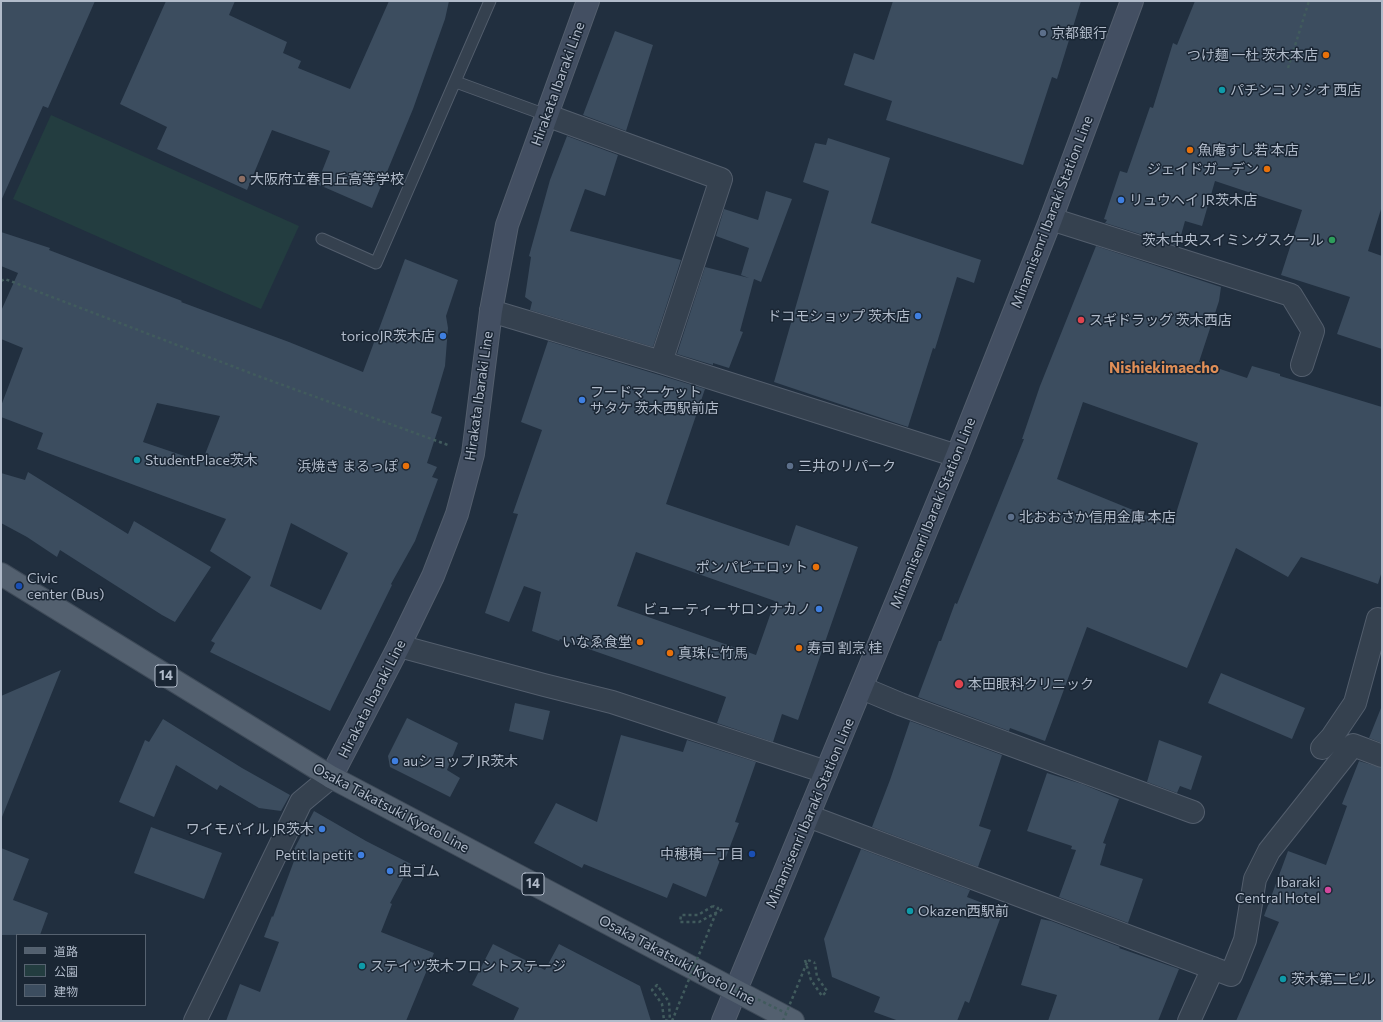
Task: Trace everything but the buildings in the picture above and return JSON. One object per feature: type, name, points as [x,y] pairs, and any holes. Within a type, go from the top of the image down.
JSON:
[{"type":"main road","name":"Hirakata Ibaraki Line","points":[[331,777],[399,646],[433,576],[457,514],[473,454],[491,311],[507,225],[588,1]]},
{"type":"main road","name":"Minamisenri Ibaraki Station Line","points":[[723,1021],[958,456],[1051,219],[1132,1]]},
{"type":"main road","name":"Osaka Takatsuki Kyoto Line","points":[[1,574],[331,777],[735,992],[789,1017]]},
{"type":"street","points":[[546,115],[722,179],[661,362]]},
{"type":"street","points":[[1051,219],[1291,295],[1313,332],[1302,365]]},
{"type":"street","points":[[491,311],[661,362],[958,456]]},
{"type":"street","points":[[1378,619],[1355,703],[1327,742],[1353,745],[1382,756]]},
{"type":"street","points":[[399,646],[612,702],[785,760],[826,772]]},
{"type":"street","points":[[862,688],[900,704],[1193,812]]},
{"type":"street","points":[[808,816],[1231,975],[1245,940],[1255,879],[1269,851],[1353,745]]},
{"type":"street","points":[[195,1021],[301,802],[331,777]]},
{"type":"street","points":[[1189,1021],[1212,968]]},
{"type":"lane","points":[[322,239],[376,264],[490,1]]},
{"type":"lane","points":[[456,82],[546,115]]},
{"type":"path","points":[[1288,68],[1309,1]]},
{"type":"path","points":[[1,281],[4,279],[258,376],[473,454]]},
{"type":"path","points":[[670,1021],[699,954],[712,921],[715,914],[718,908],[713,906],[698,915],[681,915],[680,922],[698,922],[711,915],[717,912],[723,909]]},
{"type":"path","points":[[789,1017],[789,1007],[792,1000],[805,967],[808,960],[815,963],[817,977],[827,991],[822,996],[811,980],[809,973],[807,967],[805,960]]},
{"type":"path","points":[[693,968],[789,1017]]},
{"type":"path","points":[[657,985],[669,1002],[670,1021],[664,1020],[662,1004],[652,990],[657,985]]},
{"type":"path","points":[[783,1021],[789,1017]]},
{"type":"green space","points":[[51,115],[299,226],[261,309],[13,199]]},
{"type":"place","name":"京都銀行","points":[[1043,33]]},
{"type":"place","name":"つけ麺 一杜 茨木本店","points":[[1326,55]]},
{"type":"place","name":"パチンコ ソシオ 西店","points":[[1222,90]]},
{"type":"place","name":"魚庵すし若 本店","points":[[1190,150]]},
{"type":"place","name":"ジェイドガーデン","points":[[1267,169]]},
{"type":"place","name":"大阪府立春日丘高等学校","points":[[242,179]]},
{"type":"place","name":"リュウヘイ JR茨木店","points":[[1121,200]]},
{"type":"place","name":"茨木中央スイミングスクール","points":[[1332,240]]},
{"type":"place","name":"ドコモショップ 茨木店","points":[[918,316]]},
{"type":"place","name":"スギドラッグ 茨木西店","points":[[1081,320]]},
{"type":"place","name":"toricoJR茨木店","points":[[443,336]]},
{"type":"place","name":"フードマーケット サタケ 茨木西駅前店","points":[[582,400]]},
{"type":"place","name":"StudentPlace茨木","points":[[137,460]]},
{"type":"place","name":"浜焼き まるっぽ","points":[[406,466]]},
{"type":"place","name":"三井のリパーク","points":[[790,466]]},
{"type":"place","name":"北おおさか信用金庫 本店","points":[[1011,517]]},
{"type":"place","name":"ポンパピエロット","points":[[816,567]]},
{"type":"place","name":"Civic center (Bus)","points":[[19,586]]},
{"type":"place","name":"ビューティーサロンナカノ","points":[[819,609]]},
{"type":"place","name":"いなゑ食堂","points":[[640,642]]},
{"type":"place","name":"寿司 割烹 桂","points":[[799,648]]},
{"type":"place","name":"真珠に竹馬","points":[[670,653]]},
{"type":"place","name":"本田眼科クリニック","points":[[959,684]]},
{"type":"place","name":"auショップ JR茨木","points":[[395,761]]},
{"type":"place","name":"ワイモバイル JR茨木","points":[[322,829]]},
{"type":"place","name":"中穂積一丁目","points":[[752,854]]},
{"type":"place","name":"Petit la petit","points":[[361,855]]},
{"type":"place","name":"虫ゴム","points":[[390,871]]},
{"type":"place","name":"Ibaraki Central Hotel","points":[[1328,890]]},
{"type":"place","name":"Okazen西駅前","points":[[910,911]]},
{"type":"place","name":"ステイツ茨木フロントステージ","points":[[362,966]]},
{"type":"place","name":"茨木第二ビル","points":[[1283,979]]},
{"type":"district","name":"Nishiekimaecho","points":[[1164,368]]}]
